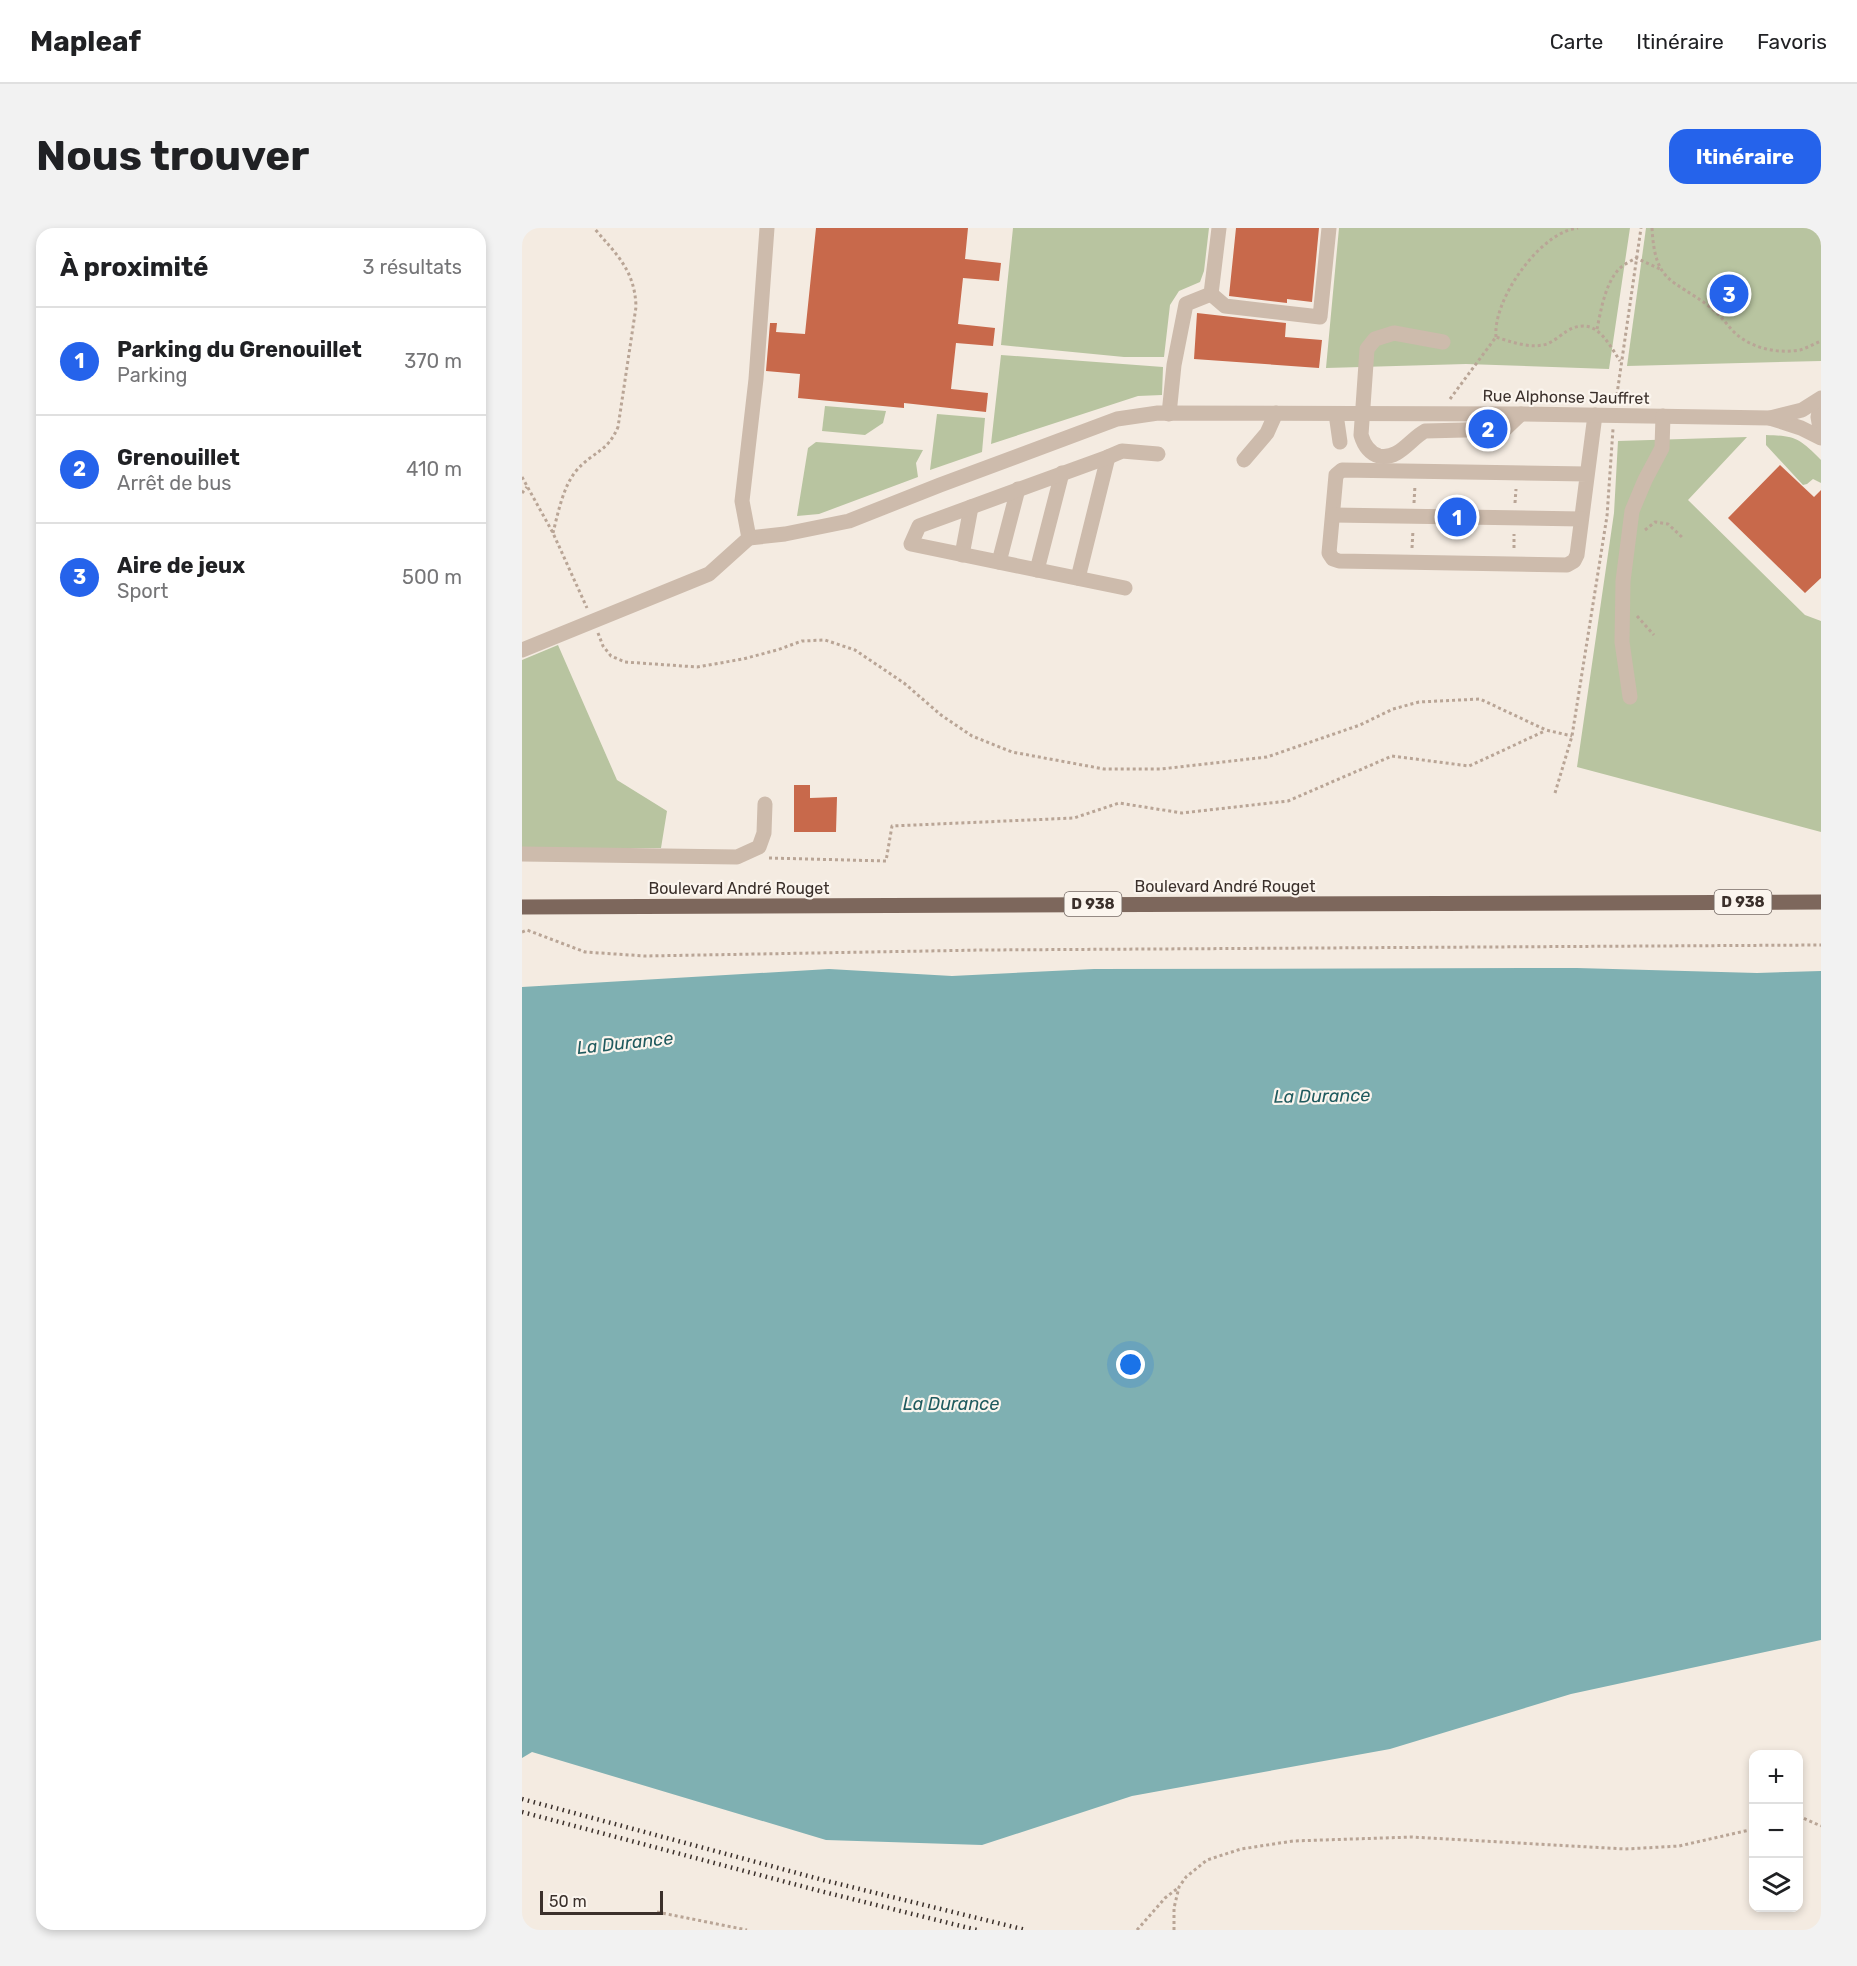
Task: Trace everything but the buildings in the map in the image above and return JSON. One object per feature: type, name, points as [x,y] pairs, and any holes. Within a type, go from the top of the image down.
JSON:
[{"type":"main road","name":"Boulevard André Rouget","points":[[522,907],[1821,902]]},
{"type":"street","points":[[522,650],[709,574],[749,538],[742,501],[756,379],[766,228]]},
{"type":"street","points":[[1211,294],[1219,228]]},
{"type":"street","points":[[1211,294],[1225,306],[1320,317],[1329,228]]},
{"type":"street","points":[[1169,414],[1174,366],[1186,304],[1211,294]]},
{"type":"street","points":[[1376,463],[1360,435],[1367,349],[1375,339],[1394,333],[1443,342]]},
{"type":"street","name":"Rue Alphonse Jauffret","points":[[749,538],[786,534],[849,521],[1118,419],[1158,413],[1614,414],[1770,418],[1802,410],[1821,398]]},
{"type":"street","name":"Rue Alphonse Jauffret","points":[[1821,403],[1818,417],[1821,436]]},
{"type":"street","points":[[1244,460],[1267,433],[1276,413]]},
{"type":"street","points":[[1336,414],[1340,441]]},
{"type":"street","points":[[1376,463],[1396,454],[1425,430],[1504,429],[1521,414]]},
{"type":"street","points":[[1587,474],[1376,463],[1342,470],[1336,475],[1329,553],[1333,559],[1339,561],[1567,565],[1574,561],[1577,555],[1595,415]]},
{"type":"street","points":[[1630,698],[1622,642],[1623,581],[1632,511],[1662,448],[1663,416]]},
{"type":"street","name":"Rue Alphonse Jauffret","points":[[1770,418],[1821,436]]},
{"type":"street","points":[[1125,588],[911,544],[919,526],[1018,489],[1122,452],[1158,454]]},
{"type":"street","points":[[1078,578],[1108,457]]},
{"type":"street","points":[[1037,570],[1062,473]]},
{"type":"street","points":[[999,562],[1018,489]]},
{"type":"street","points":[[962,555],[971,507]]},
{"type":"street","points":[[1333,515],[1581,519]]},
{"type":"street","points":[[522,854],[737,857],[759,847],[764,833],[765,804]]},
{"type":"path","points":[[553,533],[564,495],[574,473],[587,459],[605,448],[613,439],[618,427],[636,306],[636,291],[629,272],[594,228]]},
{"type":"path","points":[[1442,414],[1453,393],[1496,337],[1495,325],[1509,290],[1526,263],[1563,232],[1578,228]]},
{"type":"path","points":[[1555,793],[1572,736],[1607,516],[1614,414],[1641,228]]},
{"type":"path","points":[[1652,228],[1653,248],[1660,269],[1666,278],[1710,307],[1747,342],[1761,348],[1796,350],[1821,341]]},
{"type":"path","points":[[1597,329],[1603,302],[1614,276],[1621,267],[1636,258]]},
{"type":"path","points":[[1636,258],[1660,269]]},
{"type":"path","points":[[1496,337],[1514,343],[1547,344],[1570,329],[1584,325],[1597,329],[1621,363]]},
{"type":"path","points":[[522,477],[553,533],[603,646],[611,656],[625,662],[697,667],[743,659],[802,641],[825,640],[855,650],[904,683],[941,715],[972,736],[1012,752],[1104,769],[1161,769],[1267,757],[1360,725],[1393,709],[1419,702],[1480,699],[1546,730],[1572,736]]},
{"type":"path","points":[[522,493],[527,487]]},
{"type":"path","points":[[737,857],[886,861],[892,826],[1074,818],[1119,802],[1182,813],[1288,801],[1392,756],[1469,766],[1546,730]]},
{"type":"path","points":[[522,932],[527,930],[585,952],[645,957],[983,950],[1821,945]]},
{"type":"path","points":[[1803,1818],[1821,1826]]},
{"type":"path","points":[[1137,1930],[1195,1869],[1207,1860],[1241,1849],[1293,1841],[1412,1838],[1625,1849],[1679,1845],[1749,1831]]},
{"type":"path","points":[[1174,1930],[1174,1908],[1179,1887]]},
{"type":"path","points":[[657,1912],[747,1930]]},
{"type":"green space","points":[[1013,228],[1209,228],[1204,271],[1200,282],[1179,291],[1170,305],[1164,357],[1124,357],[1001,345]]},
{"type":"green space","points":[[1339,228],[1630,228],[1609,369],[1466,364],[1326,368]]},
{"type":"green space","points":[[1646,228],[1821,228],[1821,361],[1627,366]]},
{"type":"green space","points":[[1001,355],[1163,367],[1162,395],[1138,396],[991,444]]},
{"type":"green space","points":[[825,406],[886,411],[883,423],[865,435],[822,431]]},
{"type":"green space","points":[[937,414],[985,418],[982,452],[930,470]]},
{"type":"green space","points":[[1766,435],[1791,438],[1807,447],[1821,460],[1821,483],[1813,479],[1803,485],[1766,445]]},
{"type":"green space","points":[[1747,437],[1688,500],[1805,615],[1821,621],[1821,832],[1577,767],[1614,513],[1618,441]]},
{"type":"green space","points":[[816,442],[923,450],[916,463],[918,477],[819,514],[797,516],[808,448]]},
{"type":"green space","points":[[558,645],[617,780],[667,811],[661,848],[522,848],[522,660]]},
{"type":"water","name":"La Durance","points":[[1577,968],[1757,973],[1821,971],[1821,1640],[1571,1694],[1390,1749],[1132,1796],[982,1845],[826,1840],[532,1752],[522,1758],[522,987],[829,969],[952,976],[1094,969]]},
{"type":"railway","points":[[522,1799],[823,1880],[1026,1930]]},
{"type":"railway","points":[[522,1812],[977,1930]]},
{"type":"place","name":"Aire de jeux","points":[[1729,294]]},
{"type":"place","name":"Grenouillet","points":[[1488,429]]},
{"type":"place","name":"Parking du Grenouillet","points":[[1457,517]]}]
